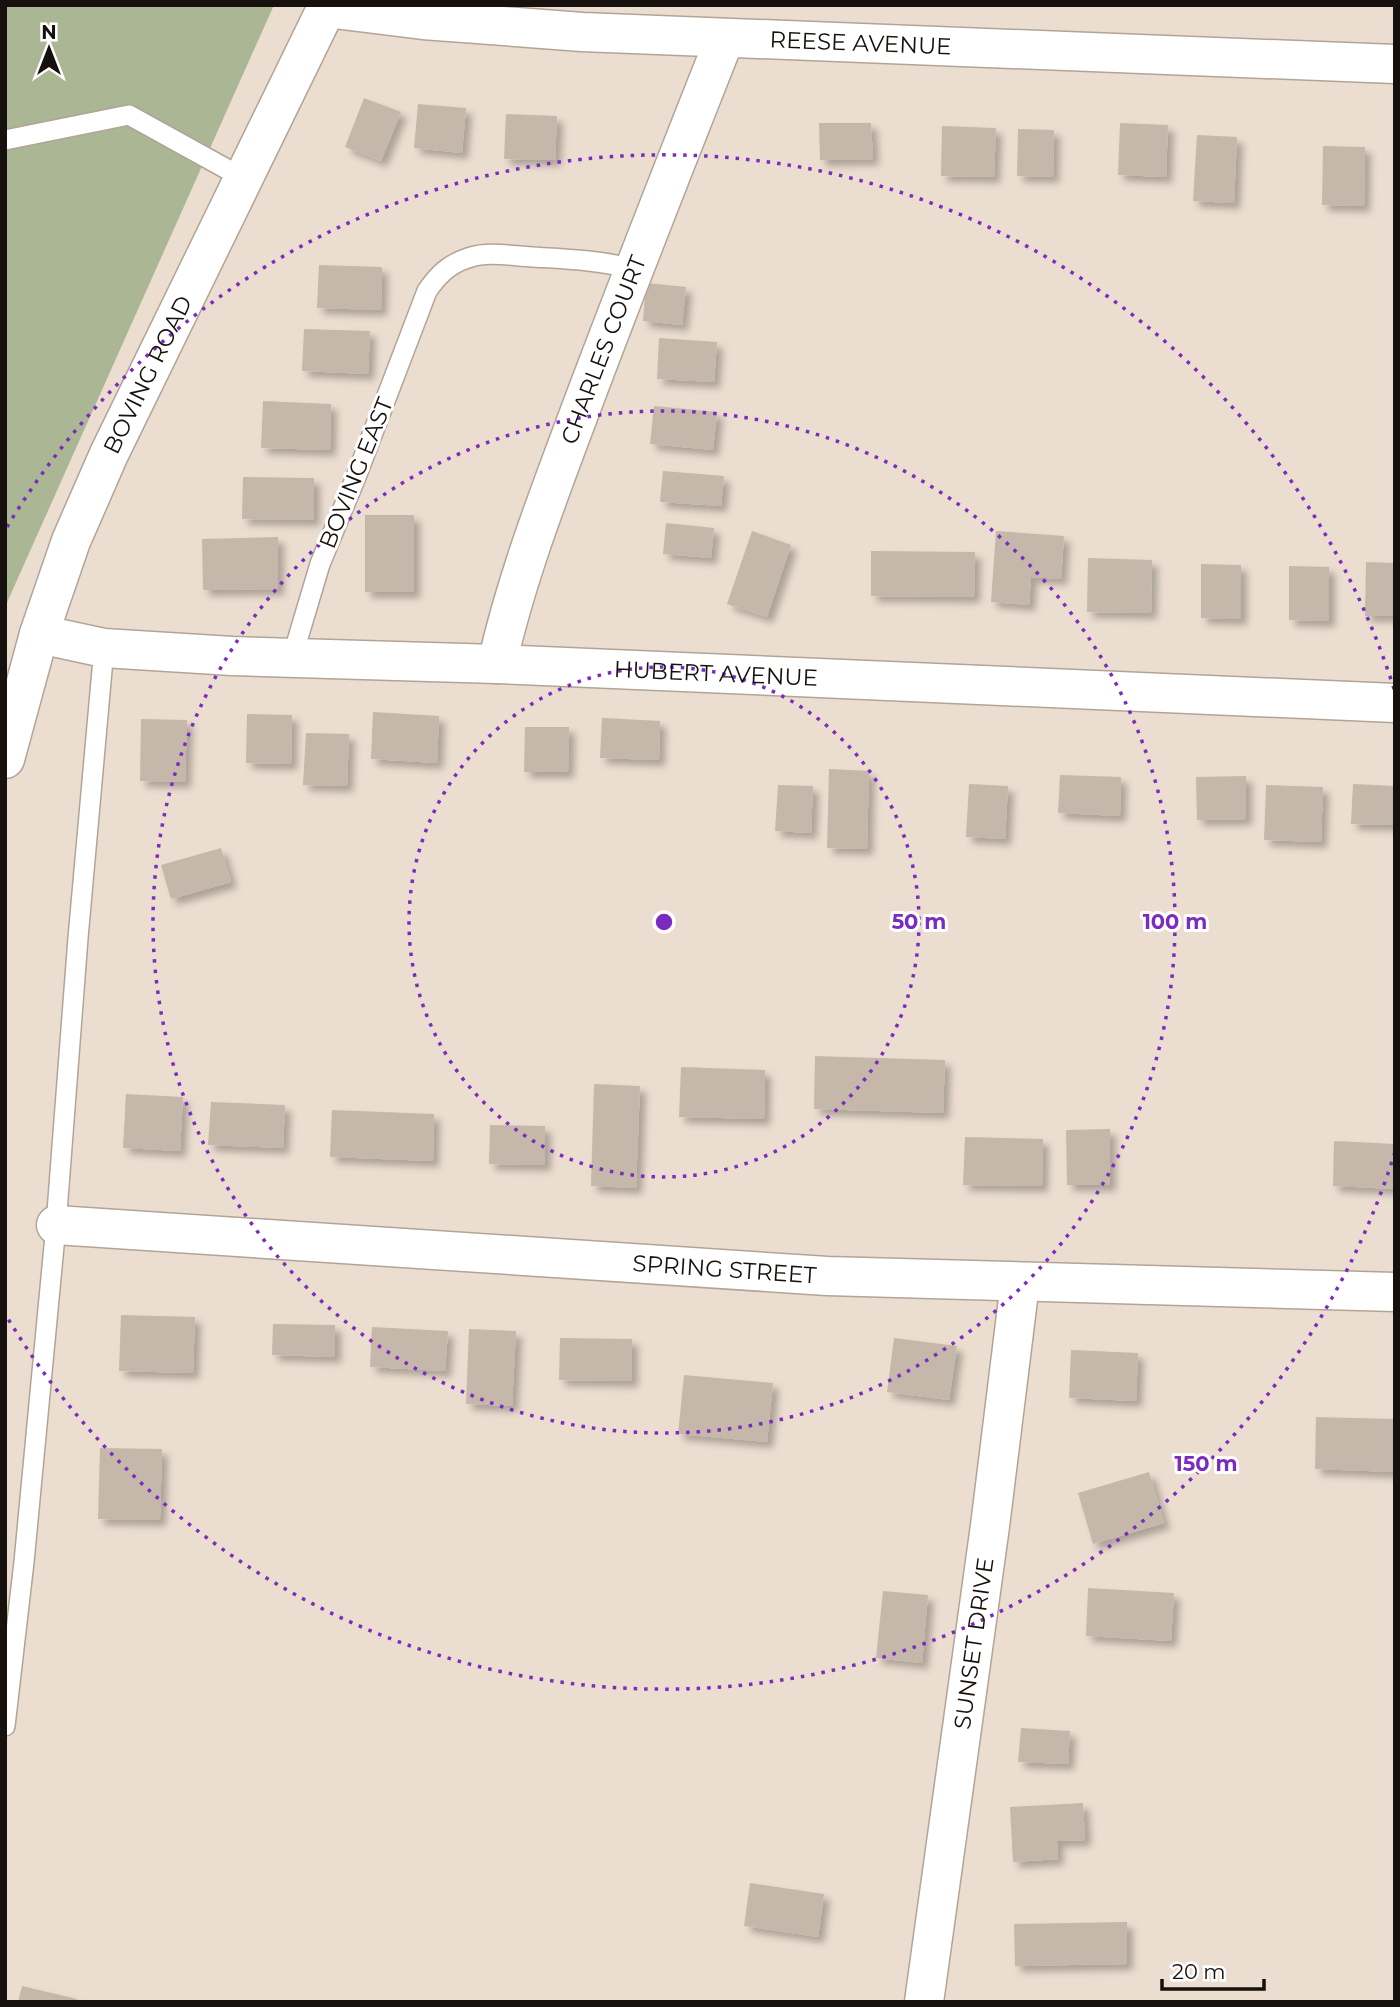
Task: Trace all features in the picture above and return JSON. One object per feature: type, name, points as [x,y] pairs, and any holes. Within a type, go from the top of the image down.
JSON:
[{"type":"street","name":"REESE AVENUE","points":[[327,7],[423,20],[582,32],[1395,64]]},
{"type":"street","name":"BOVING ROAD","points":[[5,759],[39,634],[71,541],[109,454],[327,7]]},
{"type":"street","name":"CHARLES COURT","points":[[497,664],[522,570],[633,269],[725,38]]},
{"type":"street","name":"HUBERT AVENUE","points":[[39,634],[104,648],[292,658],[497,664],[1395,703]]},
{"type":"street","name":"SPRING STREET","points":[[56,1225],[827,1276],[1395,1292]]},
{"type":"street","name":"SUNSET DRIVE","points":[[924,2002],[990,1526],[1020,1283]]},
{"type":"lane","points":[[5,140],[129,115],[243,178]]},
{"type":"lane","name":"BOVING EAST","points":[[292,658],[320,564],[427,291],[439,275],[453,264],[481,256],[610,262],[633,269]]},
{"type":"lane","points":[[5,1726],[24,1562],[56,1225],[104,648]]},
{"type":"green space","points":[[5,5],[274,5],[5,607]]},
{"type":"building","points":[[364,98],[401,112],[381,161],[345,147]]},
{"type":"building","points":[[418,104],[466,108],[462,153],[414,148]]},
{"type":"building","points":[[506,114],[557,116],[555,160],[504,159]]},
{"type":"building","points":[[819,123],[871,123],[873,159],[820,160]]},
{"type":"building","points":[[1120,123],[1168,125],[1166,177],[1118,175]]},
{"type":"building","points":[[942,126],[996,128],[994,177],[941,176]]},
{"type":"building","points":[[1018,129],[1054,130],[1053,177],[1017,176]]},
{"type":"building","points":[[1197,135],[1237,137],[1234,203],[1193,201]]},
{"type":"building","points":[[1323,146],[1365,147],[1364,206],[1322,205]]},
{"type":"building","points":[[319,265],[382,267],[381,310],[317,308]]},
{"type":"building","points":[[646,283],[686,287],[682,325],[643,321]]},
{"type":"building","points":[[304,329],[370,331],[368,374],[302,371]]},
{"type":"building","points":[[659,338],[717,342],[714,382],[657,379]]},
{"type":"building","points":[[263,401],[331,404],[330,450],[261,448]]},
{"type":"building","points":[[654,406],[717,412],[713,450],[650,444]]},
{"type":"building","points":[[663,471],[724,476],[721,506],[660,502]]},
{"type":"building","points":[[243,477],[314,478],[314,520],[242,519]]},
{"type":"building","points":[[365,515],[414,515],[414,592],[365,592]]},
{"type":"building","points":[[666,523],[714,528],[711,558],[663,554]]},
{"type":"building","points":[[752,531],[791,545],[767,617],[727,604]]},
{"type":"building","points":[[996,531],[1064,536],[1061,579],[1031,577],[1029,605],[991,602]]},
{"type":"building","points":[[278,537],[278,589],[203,590],[202,539]]},
{"type":"building","points":[[871,551],[975,552],[974,597],[871,596]]},
{"type":"building","points":[[1088,558],[1152,560],[1151,613],[1087,612]]},
{"type":"building","points":[[1366,562],[1395,563],[1395,616],[1365,616]]},
{"type":"building","points":[[1201,564],[1241,565],[1241,619],[1201,618]]},
{"type":"building","points":[[1289,566],[1329,567],[1329,621],[1289,620]]},
{"type":"building","points":[[373,712],[439,716],[437,763],[371,759]]},
{"type":"building","points":[[247,714],[292,715],[291,764],[246,763]]},
{"type":"building","points":[[602,718],[660,721],[659,760],[600,758]]},
{"type":"building","points":[[141,719],[187,720],[185,782],[140,781]]},
{"type":"building","points":[[525,727],[569,727],[568,772],[524,772]]},
{"type":"building","points":[[306,733],[349,734],[347,786],[303,785]]},
{"type":"building","points":[[829,769],[869,771],[867,849],[827,848]]},
{"type":"building","points":[[1060,775],[1121,777],[1120,816],[1058,813]]},
{"type":"building","points":[[1246,776],[1246,819],[1197,820],[1196,777]]},
{"type":"building","points":[[969,784],[1008,786],[1005,839],[966,837]]},
{"type":"building","points":[[1353,784],[1395,786],[1395,825],[1351,824]]},
{"type":"building","points":[[778,785],[813,786],[811,833],[775,831]]},
{"type":"building","points":[[1266,785],[1323,787],[1321,842],[1264,840]]},
{"type":"building","points":[[221,848],[231,882],[171,899],[161,865]]},
{"type":"building","points":[[815,1056],[945,1060],[943,1113],[814,1109]]},
{"type":"building","points":[[681,1067],[765,1070],[764,1119],[679,1117]]},
{"type":"building","points":[[594,1084],[640,1086],[636,1188],[591,1186]]},
{"type":"building","points":[[126,1094],[183,1097],[180,1151],[123,1148]]},
{"type":"building","points":[[211,1102],[285,1105],[283,1148],[208,1145]]},
{"type":"building","points":[[332,1110],[434,1114],[433,1161],[330,1157]]},
{"type":"building","points":[[490,1125],[545,1126],[545,1165],[489,1164]]},
{"type":"building","points":[[1110,1129],[1110,1185],[1067,1185],[1066,1130]]},
{"type":"building","points":[[965,1137],[1043,1139],[1042,1186],[963,1185]]},
{"type":"building","points":[[1334,1141],[1395,1144],[1395,1189],[1333,1186]]},
{"type":"building","points":[[121,1315],[195,1317],[193,1373],[119,1371]]},
{"type":"building","points":[[273,1324],[335,1325],[335,1357],[272,1355]]},
{"type":"building","points":[[372,1327],[448,1331],[445,1371],[370,1367]]},
{"type":"building","points":[[469,1329],[516,1331],[512,1406],[466,1404]]},
{"type":"building","points":[[560,1338],[632,1339],[632,1381],[559,1380]]},
{"type":"building","points":[[894,1338],[957,1346],[949,1400],[887,1392]]},
{"type":"building","points":[[1071,1350],[1138,1353],[1136,1401],[1069,1398]]},
{"type":"building","points":[[684,1375],[773,1383],[767,1442],[678,1434]]},
{"type":"building","points":[[1316,1417],[1395,1419],[1395,1472],[1315,1469]]},
{"type":"building","points":[[100,1448],[162,1449],[160,1520],[98,1519]]},
{"type":"building","points":[[1149,1472],[1164,1523],[1093,1544],[1078,1493]]},
{"type":"building","points":[[1088,1588],[1174,1593],[1171,1641],[1086,1636]]},
{"type":"building","points":[[883,1591],[928,1595],[922,1663],[876,1658]]},
{"type":"building","points":[[1021,1728],[1070,1731],[1068,1764],[1018,1762]]},
{"type":"building","points":[[1083,1803],[1085,1840],[1057,1841],[1058,1859],[1013,1862],[1010,1807]]},
{"type":"building","points":[[750,1883],[824,1894],[818,1937],[744,1926]]},
{"type":"building","points":[[1127,1922],[1127,1964],[1015,1966],[1014,1924]]},
{"type":"building","points":[[22,1986],[77,1999],[76,2002],[18,2002]]}]
